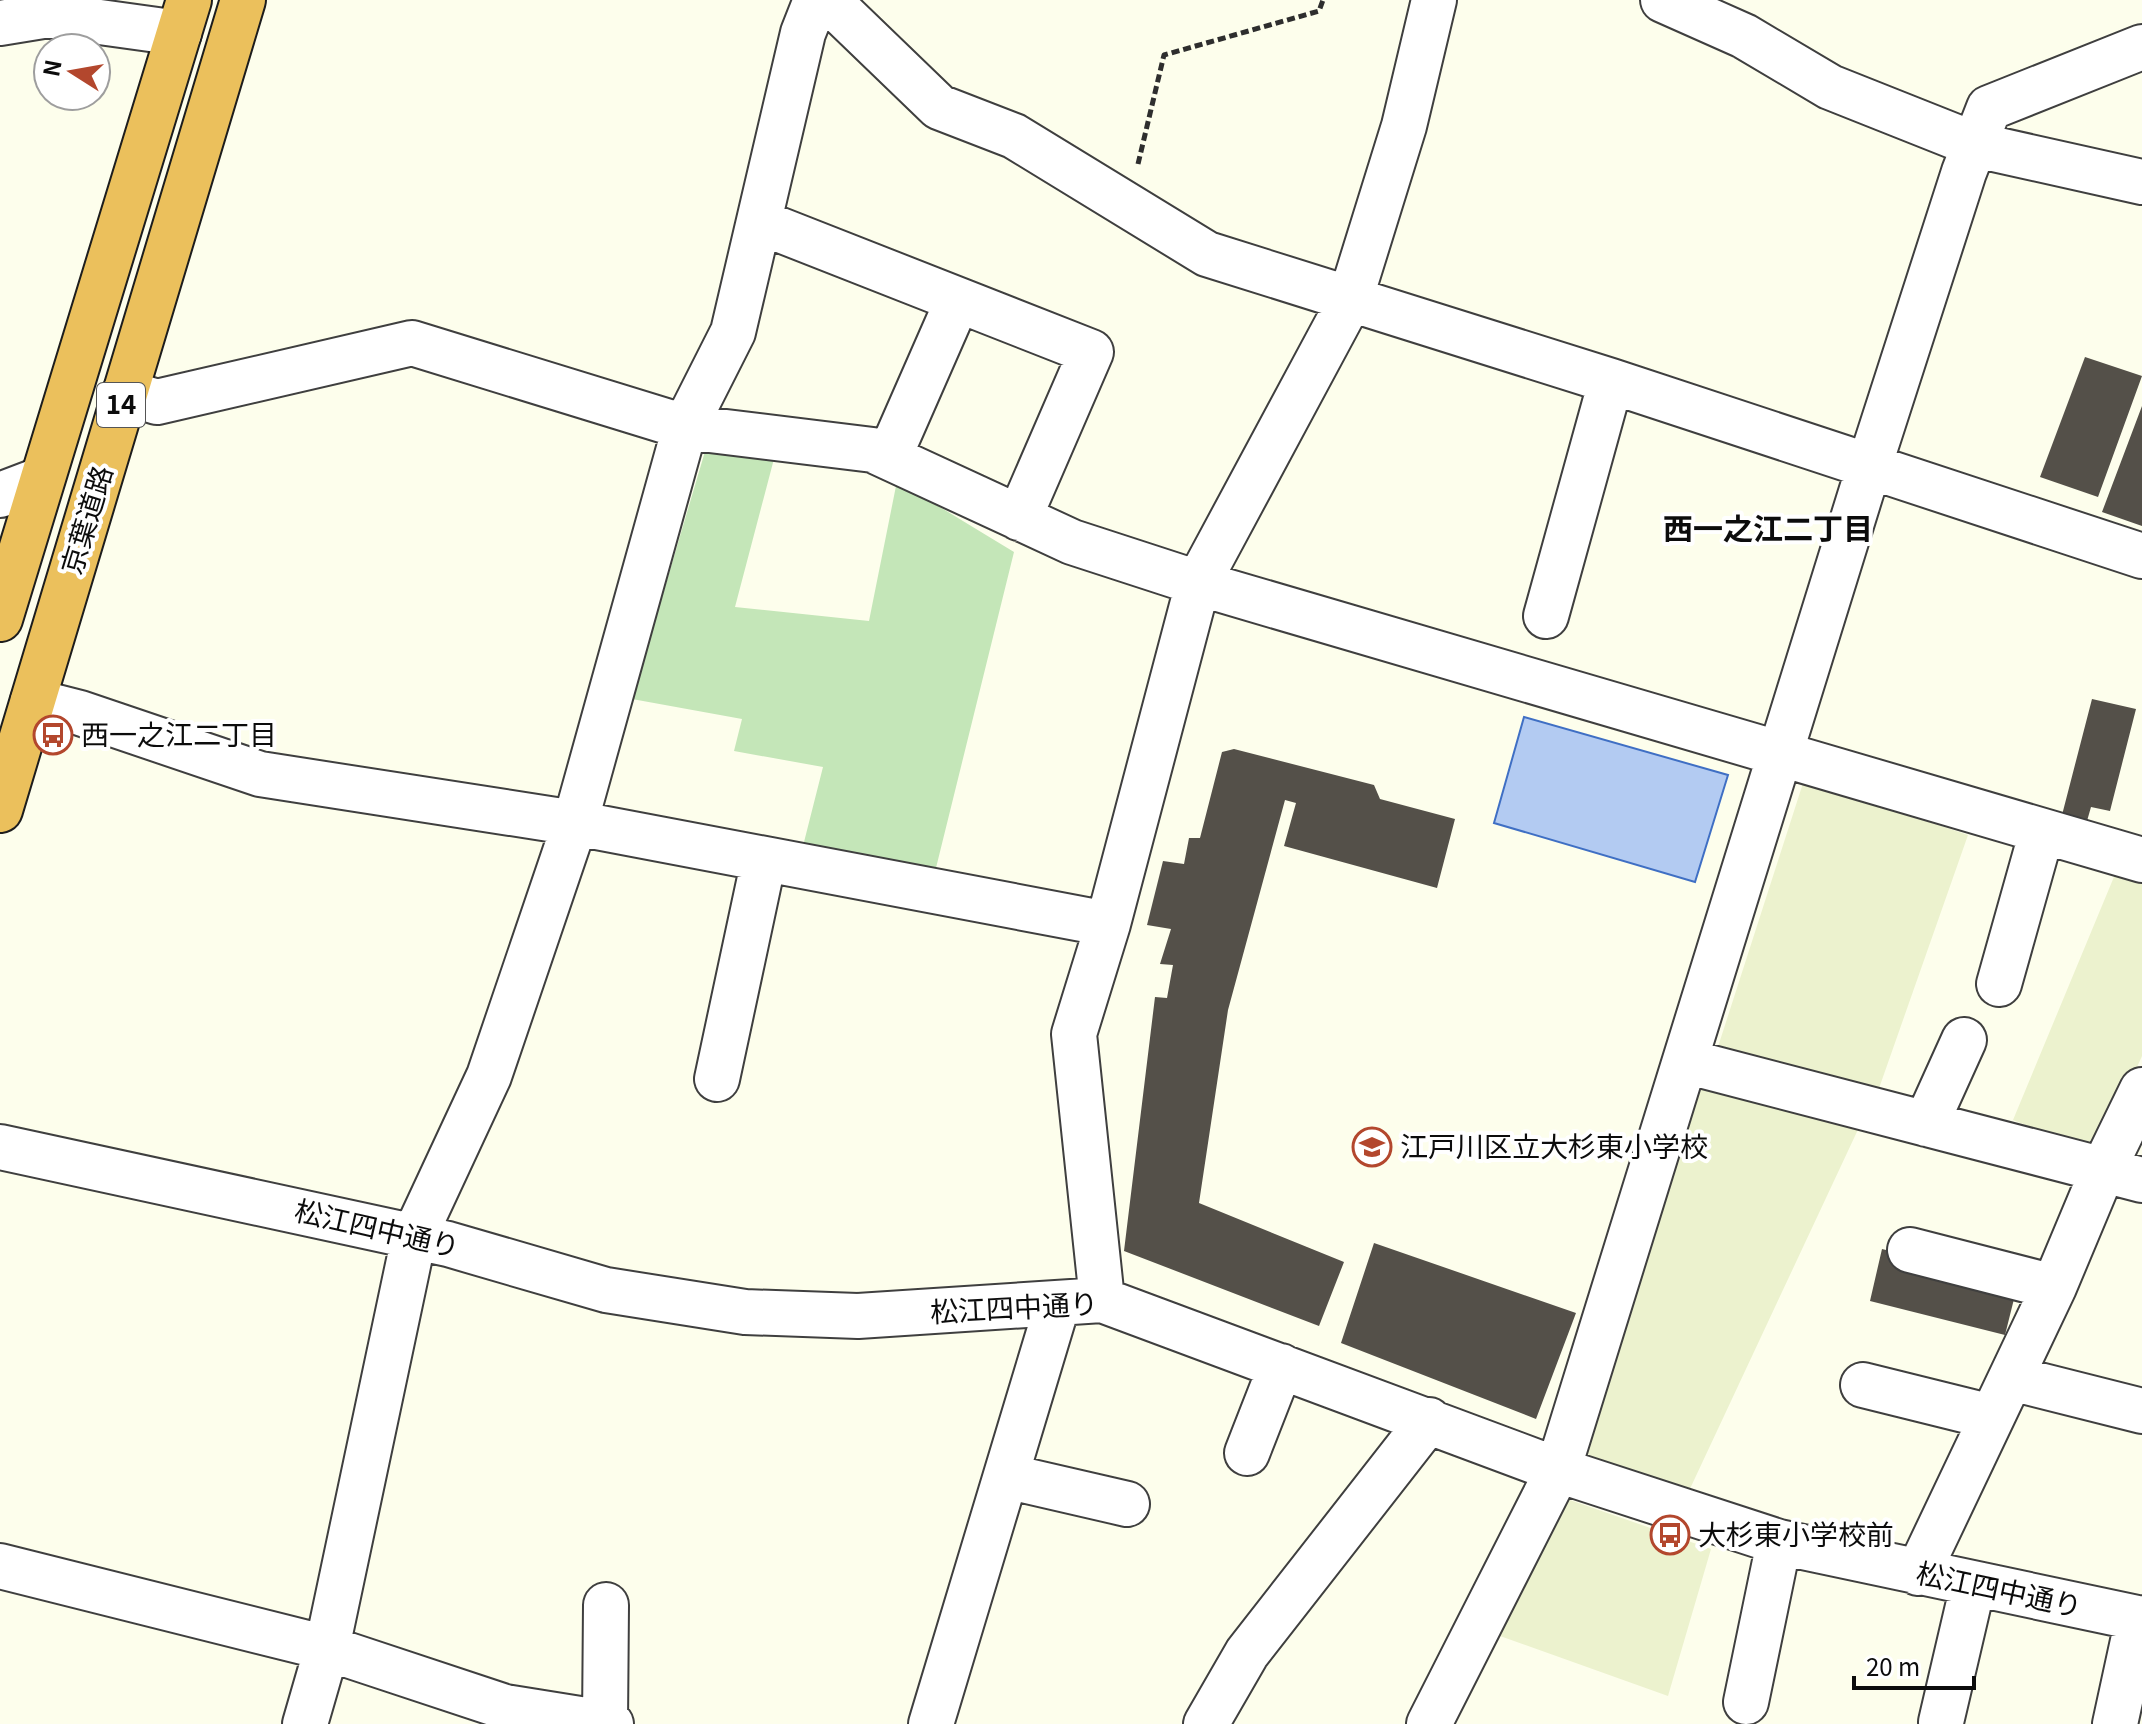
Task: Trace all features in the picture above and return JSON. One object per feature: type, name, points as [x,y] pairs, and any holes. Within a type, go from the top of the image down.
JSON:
[{"type":"highway","name":"京葉道路","points":[[0,810],[243,0]]},
{"type":"highway","name":"京葉道路","points":[[0,619],[184,17]]},
{"type":"street","points":[[305,1724],[327,1648],[414,1237],[489,1076],[575,823],[685,427],[733,332],[803,33],[816,0]]},
{"type":"street","points":[[828,0],[939,107],[1014,136],[1207,254],[1611,381],[2142,556]]},
{"type":"street","points":[[1102,1300],[1074,1034],[1108,924],[1198,583],[1350,300],[1404,126],[1434,0]]},
{"type":"street","points":[[1663,0],[1744,36],[1830,87],[1976,145],[2142,182]]},
{"type":"street","points":[[0,23],[49,15],[184,17]]},
{"type":"street","points":[[1429,1724],[1558,1470],[1869,467],[1964,172],[1989,108],[2142,47]]},
{"type":"street","points":[[760,222],[957,302],[1091,352],[1019,518]]},
{"type":"street","points":[[889,457],[957,302]]},
{"type":"street","points":[[125,392],[157,402],[412,343],[685,427],[873,450],[1072,542],[1198,583],[2142,860]]},
{"type":"street","points":[[1546,616],[1611,381]]},
{"type":"street","points":[[0,495],[42,479]]},
{"type":"street","points":[[33,701],[80,713],[260,774],[575,823],[1108,924]]},
{"type":"street","points":[[1999,984],[2042,831]]},
{"type":"street","points":[[717,1079],[764,859]]},
{"type":"street","points":[[1926,1124],[1964,1040]]},
{"type":"street","points":[[1685,1061],[2123,1175]]},
{"type":"street","points":[[1918,1573],[2054,1287],[2123,1175],[2142,1090]]},
{"type":"street","name":"松江四中通り","points":[[0,1147],[414,1237],[606,1290],[745,1312],[858,1316],[1057,1306],[1102,1300],[1558,1470],[1779,1542],[2140,1619]]},
{"type":"street","points":[[1910,1250],[2054,1287]]},
{"type":"street","points":[[931,1724],[1057,1306]]},
{"type":"street","points":[[1247,1453],[1281,1366]]},
{"type":"street","points":[[2011,1378],[2142,1411]]},
{"type":"street","points":[[1863,1385],[1992,1417]]},
{"type":"street","points":[[1206,1724],[1247,1653],[1429,1420]]},
{"type":"street","points":[[1006,1476],[1127,1504]]},
{"type":"street","points":[[1746,1702],[1779,1542]]},
{"type":"street","points":[[0,1566],[327,1648],[505,1707],[608,1724],[606,1605]]},
{"type":"street","points":[[1941,1722],[1973,1585]]},
{"type":"street","points":[[2115,1724],[2140,1619]]},
{"type":"path","points":[[1129,204],[1164,55],[1319,11],[1323,0]]},
{"type":"green space","points":[[706,448],[775,455],[735,607],[869,621],[897,481],[1014,552],[934,876],[803,846],[823,767],[734,751],[742,719],[632,699]]},
{"type":"green space","points":[[1804,780],[1968,835],[1877,1094],[1716,1053]]},
{"type":"green space","points":[[2116,872],[2142,880],[2142,1056],[2098,1153],[2013,1120]]},
{"type":"green space","points":[[1699,1083],[1862,1121],[1688,1493],[1580,1461]]},
{"type":"green space","points":[[1567,1499],[1711,1549],[1668,1696],[1500,1636]]},
{"type":"water","points":[[1524,717],[1728,775],[1695,882],[1494,823]]},
{"type":"building","points":[[2085,357],[2142,376],[2098,497],[2040,477]]},
{"type":"building","points":[[2142,406],[2142,526],[2102,512]]},
{"type":"building","points":[[2092,699],[2136,709],[2110,811],[2091,807],[2087,821],[2062,815]]},
{"type":"building","points":[[1234,749],[1374,785],[1380,799],[1455,819],[1437,888],[1284,846],[1296,803],[1285,800],[1228,1010],[1199,1203],[1344,1262],[1319,1326],[1124,1251],[1155,997],[1167,998],[1173,965],[1160,964],[1171,929],[1147,925],[1163,861],[1184,864],[1189,838],[1200,838],[1222,752]]},
{"type":"building","points":[[1374,1243],[1576,1313],[1536,1419],[1341,1343]]},
{"type":"building","points":[[1882,1249],[2018,1283],[2005,1335],[1870,1301]]},
{"type":"place","name":"西一之江二丁目","points":[[53,735]]},
{"type":"place","name":"江戸川区立大杉東小学校","points":[[1372,1147]]},
{"type":"place","name":"大杉東小学校前","points":[[1670,1535]]},
{"type":"district","name":"西一之江二丁目","points":[[1768,530]]}]
